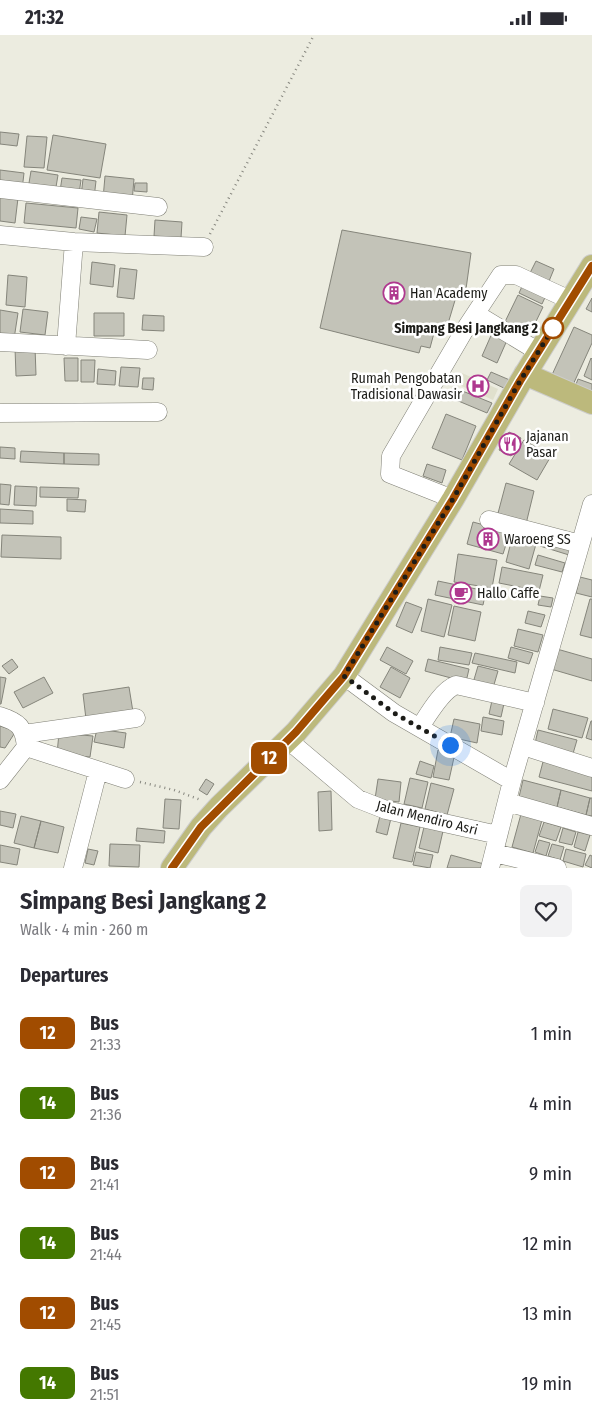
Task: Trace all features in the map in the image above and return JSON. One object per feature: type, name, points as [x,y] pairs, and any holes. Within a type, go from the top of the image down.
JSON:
[{"type":"main road","points":[[172,868],[201,827],[288,740],[319,707],[344,676],[453,499],[525,374],[592,266]]},
{"type":"main road","points":[[525,374],[592,403]]},
{"type":"street","points":[[0,189],[158,207]]},
{"type":"street","points":[[0,235],[74,242],[204,247]]},
{"type":"street","points":[[66,345],[74,242]]},
{"type":"street","points":[[453,499],[390,474],[390,456],[464,331],[501,275],[516,275],[570,300]]},
{"type":"street","points":[[476,314],[539,351]]},
{"type":"street","points":[[0,342],[148,350]]},
{"type":"street","points":[[0,405],[28,405]]},
{"type":"street","points":[[0,413],[158,412]]},
{"type":"street","points":[[557,868],[492,860],[512,781],[592,504]]},
{"type":"street","points":[[489,520],[580,544]]},
{"type":"street","points":[[344,676],[394,713],[512,781]]},
{"type":"street","points":[[420,727],[443,695],[450,687],[456,685],[535,703]]},
{"type":"street","points":[[0,716],[17,723],[25,740],[98,771],[125,779]]},
{"type":"street","points":[[0,780],[25,740],[136,718]]},
{"type":"street","name":"Jalan Mendiro Asri","points":[[288,740],[358,799],[386,810],[498,835]]},
{"type":"street","points":[[523,746],[592,768]]},
{"type":"street","points":[[73,868],[98,771]]},
{"type":"street","points":[[507,801],[592,826]]},
{"type":"path","points":[[204,247],[314,35]]},
{"type":"path","points":[[125,779],[174,790],[219,807]]},
{"type":"shaded area","name":"Rumah Pengobatan Tradisional Dawasir","points":[[462,373],[498,389],[493,400],[457,384]]},
{"type":"building","points":[[0,132],[19,134],[17,146],[0,144]]},
{"type":"building","points":[[53,135],[106,144],[100,178],[47,170]]},
{"type":"building","points":[[27,136],[47,137],[44,168],[24,167]]},
{"type":"building","points":[[0,170],[24,173],[22,190],[0,188]]},
{"type":"building","points":[[31,171],[58,175],[55,193],[28,189]]},
{"type":"building","points":[[105,176],[134,179],[132,202],[103,199]]},
{"type":"building","points":[[62,178],[81,180],[79,194],[60,191]]},
{"type":"building","points":[[83,179],[96,181],[94,198],[81,196]]},
{"type":"building","points":[[135,183],[147,183],[147,192],[134,191]]},
{"type":"building","points":[[0,195],[18,198],[15,223],[0,221]]},
{"type":"building","points":[[26,203],[78,208],[76,228],[24,223]]},
{"type":"building","points":[[99,212],[127,215],[125,236],[97,233]]},
{"type":"building","points":[[81,217],[97,219],[94,232],[79,229]]},
{"type":"building","points":[[155,220],[182,222],[181,238],[154,236]]},
{"type":"building","name":"Han Academy","points":[[342,230],[471,253],[466,289],[456,297],[444,337],[434,333],[430,348],[421,346],[419,353],[320,328]]},
{"type":"building","points":[[536,261],[554,269],[547,286],[528,277]]},
{"type":"building","points":[[92,262],[115,265],[113,287],[90,284]]},
{"type":"building","points":[[120,268],[137,270],[134,299],[117,297]]},
{"type":"building","points":[[8,275],[27,277],[25,307],[6,305]]},
{"type":"building","points":[[525,280],[548,291],[542,304],[519,293]]},
{"type":"building","points":[[518,295],[543,307],[527,340],[502,328]]},
{"type":"building","points":[[592,298],[592,312],[586,309]]},
{"type":"building","points":[[23,309],[48,312],[45,335],[20,332]]},
{"type":"building","points":[[0,310],[18,313],[14,339],[0,337]]},
{"type":"building","points":[[94,313],[124,313],[124,336],[94,336]]},
{"type":"building","points":[[143,315],[164,316],[164,331],[142,330]]},
{"type":"building","points":[[574,327],[592,335],[592,343],[572,387],[551,377]]},
{"type":"building","points":[[493,331],[508,338],[497,363],[482,356]]},
{"type":"building","points":[[35,347],[36,375],[16,376],[15,348]]},
{"type":"building","points":[[64,358],[78,358],[78,381],[65,381]]},
{"type":"building","points":[[592,359],[592,380],[584,376]]},
{"type":"building","points":[[81,360],[95,360],[94,382],[81,382]]},
{"type":"building","points":[[121,367],[140,368],[138,387],[119,386]]},
{"type":"building","points":[[98,369],[116,371],[115,385],[97,384]]},
{"type":"building","points":[[491,372],[512,381],[508,390],[487,380]]},
{"type":"building","points":[[143,378],[154,378],[153,390],[142,389]]},
{"type":"building","points":[[578,379],[592,384],[592,393],[575,387]]},
{"type":"building","points":[[460,390],[492,403],[487,413],[456,400]]},
{"type":"building","points":[[446,414],[476,426],[462,460],[432,448]]},
{"type":"building","name":"Jajanan Pasar","points":[[509,432],[521,438],[511,456],[499,450]]},
{"type":"building","points":[[524,440],[551,456],[537,480],[509,464]]},
{"type":"building","points":[[0,447],[15,448],[15,459],[0,458]]},
{"type":"building","points":[[21,451],[64,453],[64,464],[20,462]]},
{"type":"building","points":[[64,453],[99,454],[99,465],[64,464]]},
{"type":"building","points":[[427,464],[446,470],[442,483],[423,476]]},
{"type":"building","points":[[506,483],[534,491],[526,524],[497,517]]},
{"type":"building","points":[[0,484],[11,485],[9,505],[0,504]]},
{"type":"building","points":[[15,486],[37,487],[36,506],[14,505]]},
{"type":"building","points":[[40,487],[79,488],[78,498],[40,497]]},
{"type":"building","points":[[67,499],[86,500],[85,512],[67,511]]},
{"type":"building","points":[[0,509],[33,511],[33,524],[0,523]]},
{"type":"building","name":"Waroeng SS","points":[[473,522],[510,532],[503,554],[467,544]]},
{"type":"building","points":[[2,535],[61,537],[61,559],[1,557]]},
{"type":"building","points":[[543,537],[572,545],[569,555],[540,546]]},
{"type":"building","points":[[512,538],[536,544],[529,569],[506,562]]},
{"type":"building","points":[[458,554],[497,560],[492,588],[454,582]]},
{"type":"building","points":[[538,555],[565,563],[562,572],[535,565]]},
{"type":"building","points":[[502,567],[543,575],[539,591],[499,583]]},
{"type":"building","points":[[580,577],[592,580],[592,597],[576,593]]},
{"type":"building","name":"Hallo Caffe","points":[[438,581],[486,591],[483,605],[435,595]]},
{"type":"building","points":[[540,596],[553,598],[551,607],[538,605]]},
{"type":"building","points":[[428,599],[452,605],[444,637],[421,631]]},
{"type":"building","points":[[590,599],[592,599],[592,638],[580,635]]},
{"type":"building","points":[[406,602],[422,608],[412,633],[396,626]]},
{"type":"building","points":[[454,606],[481,612],[475,641],[448,635]]},
{"type":"building","points":[[528,611],[545,615],[541,627],[525,623]]},
{"type":"building","points":[[518,629],[543,635],[538,652],[514,646]]},
{"type":"building","points":[[387,647],[413,661],[406,674],[380,660]]},
{"type":"building","points":[[440,647],[472,653],[469,665],[438,660]]},
{"type":"building","points":[[511,647],[533,653],[529,664],[508,658]]},
{"type":"building","points":[[557,649],[592,659],[592,681],[551,669]]},
{"type":"building","points":[[475,653],[517,662],[515,673],[472,663]]},
{"type":"building","points":[[12,659],[18,667],[9,674],[2,666]]},
{"type":"building","points":[[428,659],[469,669],[466,682],[425,671]]},
{"type":"building","points":[[478,666],[498,671],[493,688],[473,683]]},
{"type":"building","points":[[391,667],[410,678],[400,698],[380,687]]},
{"type":"building","points":[[0,677],[6,678],[1,704],[0,704]]},
{"type":"building","points":[[44,677],[53,693],[23,708],[14,692]]},
{"type":"building","points":[[129,687],[133,712],[86,719],[83,694]]},
{"type":"building","points":[[493,696],[505,699],[501,717],[489,714]]},
{"type":"building","points":[[553,709],[588,718],[582,738],[548,729]]},
{"type":"building","points":[[483,717],[504,721],[502,735],[481,731]]},
{"type":"building","points":[[454,719],[480,724],[477,743],[450,737]]},
{"type":"building","points":[[592,721],[592,740],[586,738]]},
{"type":"building","points":[[0,726],[16,731],[5,748],[0,747]]},
{"type":"building","points":[[97,729],[126,733],[124,748],[94,742]]},
{"type":"building","points":[[538,730],[577,740],[572,757],[534,748]]},
{"type":"building","points":[[59,733],[93,736],[90,757],[57,754]]},
{"type":"building","points":[[438,750],[455,753],[449,780],[433,777]]},
{"type":"building","points":[[544,758],[592,771],[592,791],[539,777]]},
{"type":"building","points":[[420,761],[434,766],[431,778],[416,774]]},
{"type":"building","points":[[410,778],[428,782],[422,808],[404,804]]},
{"type":"building","points":[[206,779],[214,784],[207,795],[199,790]]},
{"type":"building","points":[[378,779],[401,782],[399,802],[375,799]]},
{"type":"building","points":[[523,780],[561,790],[557,807],[519,797]]},
{"type":"building","points":[[431,783],[454,789],[447,815],[425,809]]},
{"type":"building","points":[[561,790],[590,798],[586,815],[557,807]]},
{"type":"building","points":[[331,791],[332,830],[319,831],[318,792]]},
{"type":"building","points":[[590,798],[592,798],[592,816],[586,815]]},
{"type":"building","points":[[165,799],[181,800],[179,829],[163,828]]},
{"type":"building","points":[[0,811],[16,814],[13,828],[0,825]]},
{"type":"building","points":[[381,812],[392,814],[387,835],[376,832]]},
{"type":"building","points":[[521,814],[542,820],[533,853],[512,847]]},
{"type":"building","points":[[21,816],[41,821],[34,848],[14,843]]},
{"type":"building","points":[[41,821],[64,827],[58,853],[34,848]]},
{"type":"building","points":[[544,822],[561,827],[556,841],[539,836]]},
{"type":"building","points":[[401,823],[420,827],[412,862],[393,858]]},
{"type":"building","points":[[424,827],[443,831],[438,853],[419,848]]},
{"type":"building","points":[[137,828],[165,831],[164,843],[136,841]]},
{"type":"building","points":[[563,828],[576,832],[572,845],[559,842]]},
{"type":"building","points":[[578,832],[590,835],[585,851],[574,847]]},
{"type":"building","points":[[539,840],[550,843],[546,856],[535,852]]},
{"type":"building","points":[[110,844],[140,845],[139,867],[109,866]]},
{"type":"building","points":[[552,844],[564,847],[560,860],[548,856]]},
{"type":"building","points":[[0,845],[20,849],[17,865],[0,862]]},
{"type":"building","points":[[88,849],[98,851],[94,865],[85,863]]},
{"type":"building","points":[[566,849],[586,854],[583,867],[563,861]]},
{"type":"building","points":[[416,852],[433,855],[430,868],[413,865]]},
{"type":"building","points":[[451,855],[484,864],[483,868],[447,868]]},
{"type":"building","points":[[590,855],[592,856],[592,868],[585,865]]},
{"type":"bus line","name":"12","points":[[172,868],[201,827],[296,732],[344,676],[453,499],[520,381],[592,266]]},
{"type":"place","name":"Han Academy","points":[[394,293]]},
{"type":"place","name":"Simpang Besi Jangkang 2","points":[[553,328]]},
{"type":"place","name":"Rumah Pengobatan Tradisional Dawasir","points":[[478,386]]},
{"type":"place","name":"Jajanan Pasar","points":[[510,444]]},
{"type":"place","name":"Waroeng SS","points":[[488,539]]},
{"type":"place","name":"Hallo Caffe","points":[[461,593]]},
{"type":"route","points":[[450,745],[394,713],[344,676],[453,499],[520,381],[555,325],[553,328]]}]
